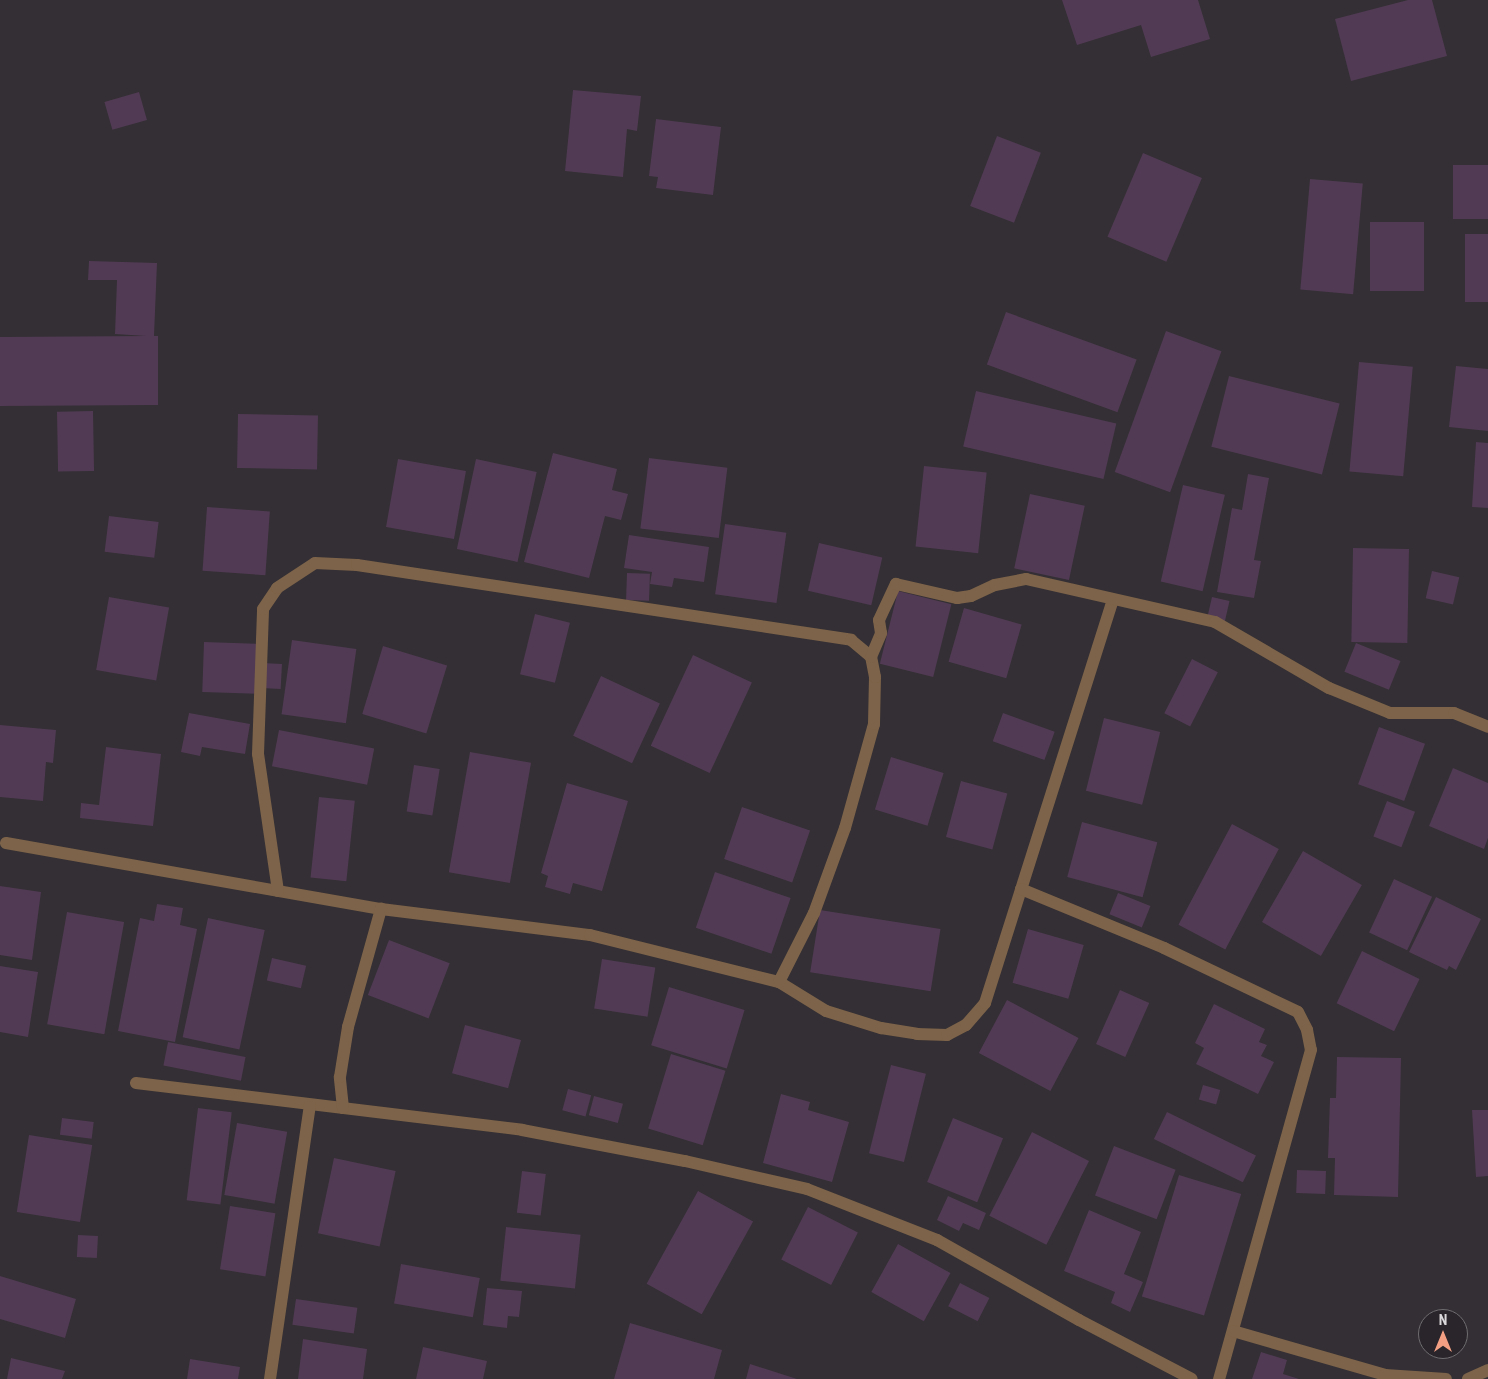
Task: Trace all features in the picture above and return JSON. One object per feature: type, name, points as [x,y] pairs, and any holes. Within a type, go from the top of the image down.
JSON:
[{"type":"street","points":[[278,891],[258,754],[263,609],[277,588],[315,564],[357,565],[851,640],[871,657]]},
{"type":"street","points":[[779,982],[814,913],[845,828],[874,724],[875,677],[871,657],[881,633],[879,620],[896,584],[957,598],[971,596],[995,585],[1026,579],[1215,622],[1329,688],[1390,713],[1454,712],[1488,727]]},
{"type":"street","points":[[6,843],[381,909],[590,935],[779,982],[826,1010],[862,1022],[917,1034],[947,1035],[966,1025],[985,1003],[1112,600]]},
{"type":"street","points":[[1021,889],[1164,948],[1298,1012],[1307,1030],[1311,1050],[1234,1331],[1219,1379]]},
{"type":"street","points":[[343,1108],[340,1077],[348,1027],[381,909]]},
{"type":"street","points":[[136,1083],[522,1130],[685,1161],[807,1189],[937,1240],[1080,1320],[1192,1379]]},
{"type":"street","points":[[270,1379],[310,1105]]},
{"type":"street","points":[[1234,1331],[1308,1355],[1385,1375],[1446,1379]]},
{"type":"street","points":[[1468,1379],[1488,1370]]},
{"type":"building","points":[[1062,0],[1198,0],[1210,39],[1151,57],[1141,25],[1077,45]]},
{"type":"building","points":[[1408,0],[1432,0],[1447,56],[1351,81],[1335,19]]},
{"type":"building","points":[[573,90],[641,96],[637,131],[627,129],[623,177],[565,171]]},
{"type":"building","points":[[139,92],[147,120],[112,130],[104,102]]},
{"type":"building","points":[[656,119],[721,127],[713,195],[656,188],[658,177],[649,176]]},
{"type":"building","points":[[997,136],[1041,153],[1014,223],[970,206]]},
{"type":"building","points":[[1143,153],[1202,178],[1166,262],[1107,237]]},
{"type":"building","points":[[1453,165],[1488,165],[1488,219],[1453,219]]},
{"type":"building","points":[[1310,179],[1363,184],[1353,294],[1300,290]]},
{"type":"building","points":[[1370,222],[1424,222],[1424,291],[1370,291]]},
{"type":"building","points":[[1465,234],[1488,234],[1488,302],[1465,302]]},
{"type":"building","points":[[89,261],[157,263],[154,336],[158,336],[158,405],[0,406],[0,337],[146,336],[115,334],[117,280],[88,280]]},
{"type":"building","points":[[1006,312],[1137,360],[1117,412],[987,365]]},
{"type":"building","points":[[1166,331],[1221,351],[1170,492],[1115,472]]},
{"type":"building","points":[[1359,362],[1413,367],[1403,476],[1349,472]]},
{"type":"building","points":[[1456,366],[1488,369],[1488,431],[1449,427]]},
{"type":"building","points":[[1229,376],[1340,404],[1322,474],[1211,447]]},
{"type":"building","points":[[976,391],[1116,423],[1103,479],[963,447]]},
{"type":"building","points":[[93,411],[94,471],[58,472],[57,412]]},
{"type":"building","points":[[238,414],[318,415],[317,469],[237,468]]},
{"type":"building","points":[[1476,442],[1488,443],[1488,508],[1472,507]]},
{"type":"building","points":[[553,453],[617,469],[612,490],[628,494],[621,520],[605,516],[589,578],[524,562]]},
{"type":"building","points":[[649,458],[727,468],[719,538],[640,528]]},
{"type":"building","points":[[398,459],[466,471],[454,539],[386,527]]},
{"type":"building","points":[[476,459],[537,472],[518,562],[457,549]]},
{"type":"building","points":[[924,466],[987,473],[978,553],[916,547]]},
{"type":"building","points":[[1248,474],[1269,478],[1254,560],[1261,561],[1254,598],[1217,592],[1232,508],[1242,510]]},
{"type":"building","points":[[1183,485],[1225,495],[1203,591],[1161,581]]},
{"type":"building","points":[[1030,494],[1085,506],[1069,580],[1014,568]]},
{"type":"building","points":[[207,507],[270,511],[265,575],[203,571]]},
{"type":"building","points":[[109,516],[159,522],[154,558],[105,552]]},
{"type":"building","points":[[725,524],[786,533],[777,603],[715,594]]},
{"type":"building","points":[[629,535],[709,547],[704,582],[674,578],[672,587],[650,584],[652,572],[624,568]]},
{"type":"building","points":[[819,543],[882,558],[871,605],[808,591]]},
{"type":"building","points":[[1353,548],[1409,549],[1407,643],[1351,642]]},
{"type":"building","points":[[1432,571],[1459,577],[1453,605],[1426,598]]},
{"type":"building","points":[[627,573],[650,574],[649,601],[626,600]]},
{"type":"building","points":[[898,591],[951,604],[933,677],[880,664]]},
{"type":"building","points":[[109,597],[169,608],[156,680],[96,670]]},
{"type":"building","points":[[1212,597],[1230,601],[1224,623],[1207,619]]},
{"type":"building","points":[[964,608],[1022,625],[1006,678],[949,662]]},
{"type":"building","points":[[535,614],[570,623],[555,683],[520,674]]},
{"type":"building","points":[[292,640],[356,649],[346,723],[282,714]]},
{"type":"building","points":[[204,642],[260,644],[258,694],[202,692]]},
{"type":"building","points":[[1356,643],[1401,661],[1389,690],[1344,672]]},
{"type":"building","points":[[383,646],[447,666],[426,733],[362,714]]},
{"type":"building","points":[[693,655],[752,682],[710,773],[651,746]]},
{"type":"building","points":[[1192,659],[1218,672],[1190,727],[1164,713]]},
{"type":"building","points":[[262,663],[282,664],[281,689],[261,688]]},
{"type":"building","points":[[601,676],[660,703],[632,763],[573,736]]},
{"type":"building","points":[[189,713],[250,724],[245,754],[202,747],[200,756],[181,752]]},
{"type":"building","points":[[1003,713],[1055,732],[1044,760],[993,741]]},
{"type":"building","points":[[1104,718],[1160,732],[1142,805],[1086,791]]},
{"type":"building","points":[[0,725],[56,730],[53,763],[46,762],[43,801],[0,797]]},
{"type":"building","points":[[1379,727],[1425,744],[1404,801],[1358,784]]},
{"type":"building","points":[[279,730],[374,749],[367,785],[272,766]]},
{"type":"building","points":[[106,747],[161,754],[153,826],[80,818],[81,803],[99,805]]},
{"type":"building","points":[[470,752],[531,763],[510,883],[449,872]]},
{"type":"building","points":[[891,757],[944,773],[928,826],[875,810]]},
{"type":"building","points":[[414,765],[440,769],[432,815],[407,811]]},
{"type":"building","points":[[1453,768],[1488,783],[1488,838],[1484,849],[1429,826]]},
{"type":"building","points":[[961,781],[1007,793],[992,849],[946,837]]},
{"type":"building","points":[[567,783],[628,801],[602,891],[573,883],[570,894],[545,887],[548,876],[541,873]]},
{"type":"building","points":[[319,797],[355,801],[346,881],[311,878]]},
{"type":"building","points":[[1387,801],[1415,812],[1401,847],[1373,836]]},
{"type":"building","points":[[742,807],[810,830],[792,882],[724,859]]},
{"type":"building","points":[[1082,822],[1157,842],[1143,897],[1067,877]]},
{"type":"building","points":[[1232,824],[1279,849],[1225,950],[1178,925]]},
{"type":"building","points":[[1303,851],[1362,885],[1321,956],[1262,922]]},
{"type":"building","points":[[715,872],[791,898],[771,954],[696,928]]},
{"type":"building","points":[[1394,879],[1432,897],[1407,950],[1369,932]]},
{"type":"building","points":[[0,886],[41,892],[32,960],[0,955]]},
{"type":"building","points":[[1118,893],[1150,906],[1142,927],[1109,914]]},
{"type":"building","points":[[1436,897],[1481,919],[1456,970],[1449,966],[1447,970],[1409,952]]},
{"type":"building","points":[[157,904],[183,908],[180,925],[197,929],[175,1042],[118,1031],[140,918],[154,921]]},
{"type":"building","points":[[820,910],[940,929],[931,991],[810,972]]},
{"type":"building","points":[[67,912],[124,922],[104,1034],[47,1024]]},
{"type":"building","points":[[208,918],[265,930],[239,1049],[183,1037]]},
{"type":"building","points":[[1028,929],[1084,945],[1068,999],[1013,983]]},
{"type":"building","points":[[389,940],[450,963],[429,1018],[368,995]]},
{"type":"building","points":[[1362,951],[1420,979],[1394,1031],[1337,1003]]},
{"type":"building","points":[[272,958],[306,966],[301,988],[267,980]]},
{"type":"building","points":[[602,959],[655,967],[648,1017],[594,1008]]},
{"type":"building","points":[[0,966],[38,972],[28,1037],[0,1032]]},
{"type":"building","points":[[669,987],[745,1010],[727,1068],[651,1045]]},
{"type":"building","points":[[1120,990],[1149,1003],[1125,1057],[1096,1044]]},
{"type":"building","points":[[1007,1000],[1079,1038],[1050,1091],[979,1053]]},
{"type":"building","points":[[1214,1004],[1265,1029],[1259,1042],[1267,1045],[1261,1056],[1274,1062],[1258,1094],[1196,1064],[1204,1048],[1195,1043]]},
{"type":"building","points":[[465,1025],[521,1040],[508,1088],[452,1073]]},
{"type":"building","points":[[168,1042],[246,1057],[241,1081],[163,1066]]},
{"type":"building","points":[[671,1054],[726,1071],[703,1145],[648,1129]]},
{"type":"building","points":[[1337,1057],[1401,1058],[1398,1197],[1334,1195],[1335,1158],[1328,1158],[1330,1098],[1336,1098]]},
{"type":"building","points":[[891,1065],[926,1074],[904,1162],[869,1153]]},
{"type":"building","points":[[1203,1085],[1220,1090],[1216,1104],[1199,1099]]},
{"type":"building","points":[[568,1089],[591,1095],[585,1116],[562,1110]]},
{"type":"building","points":[[781,1094],[810,1102],[808,1110],[849,1122],[832,1182],[763,1163]]},
{"type":"building","points":[[594,1096],[623,1104],[618,1123],[589,1115]]},
{"type":"building","points":[[198,1108],[232,1112],[220,1204],[187,1200]]},
{"type":"building","points":[[1472,1110],[1488,1110],[1488,1176],[1476,1177]]},
{"type":"building","points":[[1167,1112],[1256,1155],[1243,1182],[1154,1139]]},
{"type":"building","points":[[62,1118],[94,1122],[92,1139],[60,1135]]},
{"type":"building","points":[[953,1118],[1003,1138],[977,1202],[927,1182]]},
{"type":"building","points":[[237,1123],[287,1132],[275,1204],[224,1195]]},
{"type":"building","points":[[1032,1132],[1089,1161],[1046,1245],[989,1216]]},
{"type":"building","points":[[29,1135],[92,1145],[80,1222],[17,1212]]},
{"type":"building","points":[[1114,1146],[1176,1170],[1157,1219],[1095,1195]]},
{"type":"building","points":[[334,1158],[396,1171],[380,1246],[318,1233]]},
{"type":"building","points":[[1297,1170],[1326,1171],[1325,1194],[1296,1193]]},
{"type":"building","points":[[522,1171],[546,1174],[541,1216],[517,1213]]},
{"type":"building","points":[[1179,1175],[1241,1194],[1204,1315],[1142,1296]]},
{"type":"building","points":[[698,1191],[753,1222],[702,1314],[647,1284]]},
{"type":"building","points":[[948,1196],[986,1213],[979,1230],[963,1223],[959,1231],[937,1220]]},
{"type":"building","points":[[230,1206],[275,1213],[265,1276],[220,1269]]},
{"type":"building","points":[[808,1207],[858,1232],[831,1285],[781,1260]]},
{"type":"building","points":[[1089,1210],[1141,1232],[1124,1274],[1143,1282],[1130,1312],[1111,1303],[1115,1292],[1064,1271]]},
{"type":"building","points":[[506,1227],[581,1235],[575,1289],[500,1281]]},
{"type":"building","points":[[78,1235],[98,1236],[97,1258],[77,1257]]},
{"type":"building","points":[[898,1244],[950,1273],[924,1321],[871,1292]]},
{"type":"building","points":[[401,1264],[480,1278],[473,1317],[394,1303]]},
{"type":"building","points":[[0,1276],[76,1299],[65,1338],[0,1319]]},
{"type":"building","points":[[960,1283],[989,1298],[978,1321],[948,1306]]},
{"type":"building","points":[[487,1288],[522,1291],[519,1317],[508,1316],[507,1328],[483,1325]]},
{"type":"building","points":[[296,1299],[357,1308],[354,1333],[292,1325]]},
{"type":"building","points":[[630,1323],[722,1350],[714,1379],[614,1379]]},
{"type":"building","points":[[303,1339],[367,1349],[363,1379],[298,1379]]},
{"type":"building","points":[[423,1347],[487,1361],[483,1379],[416,1379]]},
{"type":"building","points":[[1261,1352],[1287,1360],[1283,1374],[1299,1379],[1252,1379]]},
{"type":"building","points":[[11,1358],[65,1371],[62,1379],[7,1379]]},
{"type":"building","points":[[190,1359],[240,1367],[238,1379],[187,1379]]},
{"type":"building","points":[[750,1364],[797,1379],[746,1379]]}]
